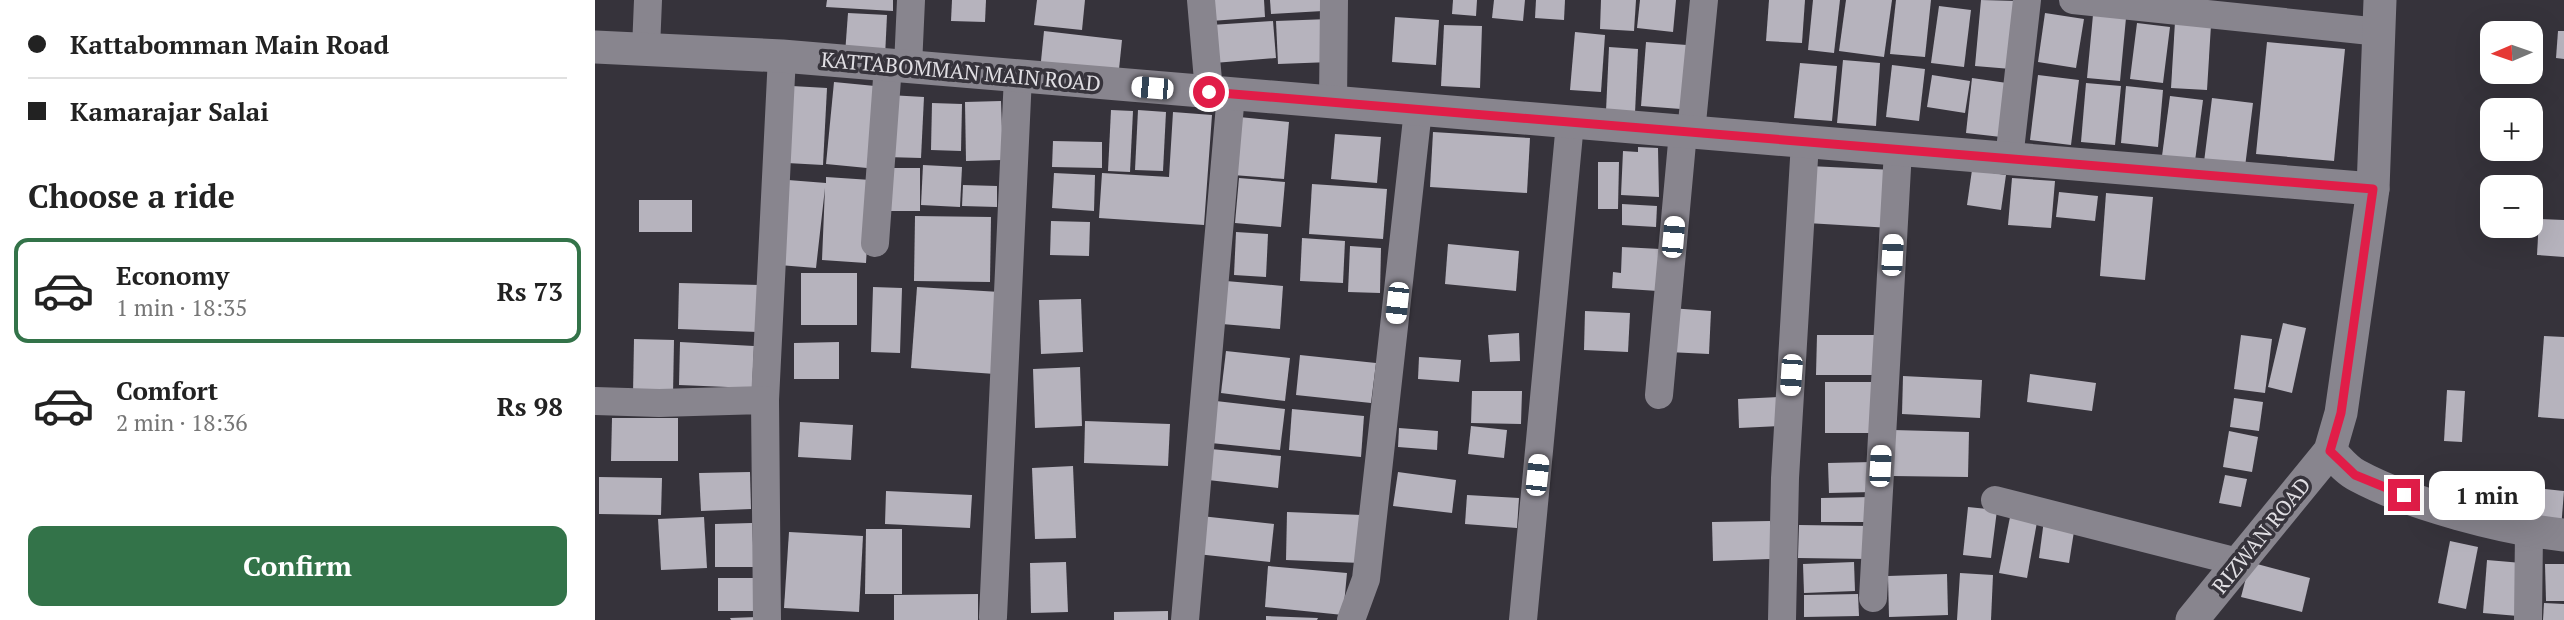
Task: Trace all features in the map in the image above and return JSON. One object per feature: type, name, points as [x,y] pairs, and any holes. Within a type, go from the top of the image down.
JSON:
[{"type":"street","points":[[646,49],[648,0]]},
{"type":"street","points":[[875,243],[898,65],[911,0]]},
{"type":"street","points":[[1185,620],[1220,93],[1201,0]]},
{"type":"street","points":[[1333,103],[1335,0]]},
{"type":"street","points":[[1659,395],[1704,0]]},
{"type":"street","points":[[2009,159],[2027,0]]},
{"type":"street","points":[[2073,0],[2380,16],[2373,189],[2341,413],[2330,451],[2355,475],[2380,486],[2453,511],[2529,532],[2564,535]]},
{"type":"street","name":"KATTABOMMAN MAIN ROAD","points":[[595,47],[782,55],[2373,189]]},
{"type":"street","points":[[767,620],[765,400],[782,55]]},
{"type":"street","points":[[993,617],[1018,76]]},
{"type":"street","points":[[1351,620],[1366,579],[1418,110]]},
{"type":"street","points":[[1523,620],[1570,123]]},
{"type":"street","points":[[1783,620],[1785,478],[1805,142]]},
{"type":"street","points":[[1873,598],[1898,150]]},
{"type":"street","points":[[595,401],[659,403],[765,400]]},
{"type":"street","name":"RIZWAN ROAD","points":[[2192,620],[2330,451]]},
{"type":"street","points":[[1996,500],[2238,562]]},
{"type":"street","points":[[2528,620],[2529,532]]},
{"type":"building","points":[[827,0],[893,0],[893,11],[826,7]]},
{"type":"building","points":[[952,0],[986,0],[985,22],[951,21]]},
{"type":"building","points":[[1037,0],[1085,0],[1082,30],[1034,25]]},
{"type":"building","points":[[1209,0],[1264,0],[1265,17],[1211,21]]},
{"type":"building","points":[[1270,0],[1322,0],[1323,11],[1271,14]]},
{"type":"building","points":[[1453,0],[1477,0],[1476,16],[1452,14]]},
{"type":"building","points":[[1494,0],[1525,0],[1523,21],[1492,18]]},
{"type":"building","points":[[1536,0],[1565,0],[1564,20],[1535,18]]},
{"type":"building","points":[[1601,0],[1636,0],[1634,31],[1600,29]]},
{"type":"building","points":[[1640,0],[1676,0],[1673,32],[1637,28]]},
{"type":"building","points":[[1769,0],[1805,0],[1802,43],[1766,41]]},
{"type":"building","points":[[1813,0],[1840,0],[1834,53],[1808,50]]},
{"type":"building","points":[[1846,0],[1892,0],[1884,57],[1839,51]]},
{"type":"building","points":[[1896,0],[1931,0],[1925,57],[1890,54]]},
{"type":"building","points":[[1981,0],[2017,1],[2011,69],[1975,66]]},
{"type":"building","points":[[1939,6],[1971,10],[1964,67],[1931,63]]},
{"type":"building","points":[[848,13],[887,15],[885,57],[845,54]]},
{"type":"building","points":[[2045,13],[2084,19],[2076,68],[2038,62]]},
{"type":"building","points":[[2093,15],[2126,18],[2120,81],[2087,78]]},
{"type":"building","points":[[1395,17],[1439,20],[1436,65],[1392,62]]},
{"type":"building","points":[[1329,19],[1331,62],[1278,64],[1276,21]]},
{"type":"building","points":[[1273,21],[1276,58],[1214,63],[1211,25]]},
{"type":"building","points":[[2175,22],[2211,25],[2207,90],[2171,88]]},
{"type":"building","points":[[2137,23],[2170,27],[2163,83],[2130,79]]},
{"type":"building","points":[[1444,25],[1482,26],[1480,88],[1441,86]]},
{"type":"building","points":[[1044,31],[1122,40],[1118,79],[1040,71]]},
{"type":"building","points":[[2558,31],[2564,31],[2564,59],[2556,58]]},
{"type":"building","points":[[1575,32],[1605,35],[1601,92],[1570,90]]},
{"type":"building","points":[[1646,42],[1687,45],[1681,109],[1641,106]]},
{"type":"building","points":[[2267,42],[2345,49],[2334,161],[2256,154]]},
{"type":"building","points":[[1609,47],[1638,49],[1635,113],[1606,111]]},
{"type":"building","points":[[1843,60],[1880,63],[1876,126],[1837,123]]},
{"type":"building","points":[[1800,63],[1837,66],[1832,121],[1794,118]]},
{"type":"building","points":[[1892,65],[1925,69],[1919,121],[1886,117]]},
{"type":"building","points":[[1932,75],[1970,81],[1965,113],[1927,107]]},
{"type":"building","points":[[2038,75],[2079,80],[2071,145],[2030,140]]},
{"type":"building","points":[[1972,78],[2007,83],[2001,137],[1966,133]]},
{"type":"building","points":[[834,82],[875,86],[867,168],[826,164]]},
{"type":"building","points":[[2086,83],[2121,86],[2115,145],[2081,142]]},
{"type":"building","points":[[792,86],[827,88],[823,165],[787,163]]},
{"type":"building","points":[[2126,86],[2163,90],[2158,147],[2121,143]]},
{"type":"building","points":[[889,95],[924,97],[921,158],[886,157]]},
{"type":"building","points":[[2170,96],[2203,100],[2195,161],[2162,156]]},
{"type":"building","points":[[2212,98],[2253,103],[2245,167],[2204,162]]},
{"type":"building","points":[[1001,101],[1003,160],[966,161],[965,102]]},
{"type":"building","points":[[932,103],[962,104],[961,151],[931,150]]},
{"type":"building","points":[[1111,110],[1133,111],[1130,172],[1108,171]]},
{"type":"building","points":[[1138,110],[1166,112],[1163,171],[1135,170]]},
{"type":"building","points":[[1173,112],[1212,115],[1204,225],[1099,218],[1102,173],[1169,177]]},
{"type":"building","points":[[1239,117],[1289,122],[1284,179],[1233,175]]},
{"type":"building","points":[[1433,132],[1530,138],[1527,193],[1430,187]]},
{"type":"building","points":[[1335,134],[1381,137],[1377,183],[1331,179]]},
{"type":"building","points":[[1053,141],[1102,142],[1102,168],[1052,167]]},
{"type":"building","points":[[1638,147],[1658,148],[1659,197],[1621,195],[1623,151],[1638,152]]},
{"type":"building","points":[[1598,162],[1619,162],[1618,209],[1598,209]]},
{"type":"building","points":[[923,165],[962,167],[960,207],[921,205]]},
{"type":"building","points":[[1809,166],[1894,170],[1891,228],[1807,223]]},
{"type":"building","points":[[886,168],[920,168],[920,211],[886,211]]},
{"type":"building","points":[[1972,170],[2006,175],[2001,210],[1967,205]]},
{"type":"building","points":[[1054,173],[1095,175],[1094,211],[1052,208]]},
{"type":"building","points":[[826,177],[871,180],[866,263],[822,260],[825,188],[816,268],[779,265],[788,180],[826,183]]},
{"type":"building","points":[[1239,178],[1285,182],[1281,227],[1235,223]]},
{"type":"building","points":[[2012,178],[2055,181],[2051,228],[2008,225]]},
{"type":"building","points":[[1312,184],[1387,189],[1383,239],[1309,234]]},
{"type":"building","points":[[963,185],[997,186],[997,207],[962,206]]},
{"type":"building","points":[[2059,192],[2098,196],[2095,221],[2056,217]]},
{"type":"building","points":[[2106,193],[2153,197],[2145,280],[2100,276]]},
{"type":"building","points":[[639,200],[692,200],[692,232],[639,232]]},
{"type":"building","points":[[1622,204],[1657,206],[1656,227],[1622,225]]},
{"type":"building","points":[[915,216],[991,217],[990,282],[914,281]]},
{"type":"building","points":[[2543,219],[2564,220],[2564,257],[2537,255],[2538,238],[2543,238]]},
{"type":"building","points":[[1051,221],[1090,222],[1089,256],[1050,255]]},
{"type":"building","points":[[1236,232],[1268,234],[1266,277],[1234,275]]},
{"type":"building","points":[[1302,238],[1345,241],[1343,283],[1300,281]]},
{"type":"building","points":[[1448,244],[1519,251],[1516,291],[1445,284]]},
{"type":"building","points":[[1350,246],[1381,248],[1380,293],[1348,292]]},
{"type":"building","points":[[1622,247],[1660,249],[1658,291],[1612,288],[1613,272],[1621,273]]},
{"type":"building","points":[[801,273],[857,273],[857,325],[801,325]]},
{"type":"building","points":[[1226,281],[1283,286],[1280,329],[1222,324]]},
{"type":"building","points":[[679,283],[760,285],[758,332],[678,329]]},
{"type":"building","points":[[873,287],[902,288],[900,353],[871,352]]},
{"type":"building","points":[[917,287],[1000,292],[995,374],[911,368]]},
{"type":"building","points":[[1081,299],[1083,352],[1041,354],[1039,300]]},
{"type":"building","points":[[1670,308],[1711,311],[1709,354],[1668,352]]},
{"type":"building","points":[[1585,311],[1630,313],[1628,352],[1584,350]]},
{"type":"building","points":[[2283,323],[2306,328],[2292,393],[2268,387]]},
{"type":"building","points":[[1519,333],[1520,361],[1490,362],[1488,335]]},
{"type":"building","points":[[1817,335],[1875,335],[1875,375],[1816,375]]},
{"type":"building","points":[[2241,335],[2272,339],[2265,393],[2234,389]]},
{"type":"building","points":[[2544,336],[2564,337],[2564,419],[2538,417]]},
{"type":"building","points":[[634,339],[674,340],[673,395],[633,394]]},
{"type":"building","points":[[680,342],[754,346],[752,388],[679,385]]},
{"type":"building","points":[[839,342],[839,379],[794,379],[794,343]]},
{"type":"building","points":[[1226,351],[1290,358],[1285,401],[1221,393]]},
{"type":"building","points":[[1300,355],[1376,363],[1371,403],[1296,395]]},
{"type":"building","points":[[1419,357],[1461,360],[1459,382],[1418,379]]},
{"type":"building","points":[[1080,367],[1082,426],[1035,428],[1033,369]]},
{"type":"building","points":[[2030,374],[2096,383],[2092,411],[2027,402]]},
{"type":"building","points":[[1903,376],[1982,380],[1980,418],[1902,414]]},
{"type":"building","points":[[1825,382],[1872,382],[1872,433],[1825,433]]},
{"type":"building","points":[[2447,390],[2465,391],[2462,442],[2444,441]]},
{"type":"building","points":[[1472,391],[1522,391],[1521,424],[1471,423]]},
{"type":"building","points":[[1779,397],[1780,426],[1739,428],[1738,399]]},
{"type":"building","points":[[2234,398],[2263,402],[2259,431],[2230,427]]},
{"type":"building","points":[[1216,401],[1285,409],[1280,450],[1211,443]]},
{"type":"building","points":[[1292,409],[1364,416],[1361,457],[1289,450]]},
{"type":"building","points":[[612,418],[678,418],[678,461],[611,461]]},
{"type":"building","points":[[1085,421],[1170,424],[1168,466],[1084,463]]},
{"type":"building","points":[[800,422],[853,425],[851,460],[798,457]]},
{"type":"building","points":[[1471,426],[1507,430],[1504,458],[1468,454]]},
{"type":"building","points":[[1399,428],[1438,431],[1437,450],[1398,447]]},
{"type":"building","points":[[1893,430],[1969,432],[1968,477],[1892,476]]},
{"type":"building","points":[[2229,431],[2258,437],[2252,472],[2223,467]]},
{"type":"building","points":[[1211,449],[1281,456],[1278,488],[1208,480]]},
{"type":"building","points":[[1872,462],[1873,492],[1829,493],[1828,463]]},
{"type":"building","points":[[1073,466],[1076,538],[1035,539],[1032,468]]},
{"type":"building","points":[[750,472],[751,509],[701,511],[699,473]]},
{"type":"building","points":[[1398,472],[1456,480],[1452,513],[1393,506]]},
{"type":"building","points":[[2225,475],[2247,479],[2241,507],[2219,503]]},
{"type":"building","points":[[599,477],[662,478],[661,515],[599,514]]},
{"type":"building","points":[[2527,487],[2564,491],[2561,529],[2522,524]]},
{"type":"building","points":[[886,491],[972,495],[970,528],[885,524]]},
{"type":"building","points":[[1467,495],[1519,498],[1517,528],[1465,524]]},
{"type":"building","points":[[1871,497],[1872,522],[1821,522],[1821,498]]},
{"type":"building","points":[[1968,507],[1997,510],[1991,558],[1963,555]]},
{"type":"building","points":[[1287,512],[1362,515],[1361,563],[1286,560]]},
{"type":"building","points":[[1201,516],[1274,524],[1270,562],[1197,554]]},
{"type":"building","points":[[704,517],[707,568],[661,570],[658,519]]},
{"type":"building","points":[[2010,517],[2037,522],[2027,578],[1999,573]]},
{"type":"building","points":[[2044,520],[2075,525],[2069,563],[2039,558]]},
{"type":"building","points":[[1770,521],[1770,559],[1713,561],[1712,522]]},
{"type":"building","points":[[752,523],[754,567],[715,567],[715,524]]},
{"type":"building","points":[[1799,525],[1870,526],[1870,559],[1798,558]]},
{"type":"building","points":[[866,529],[902,529],[902,594],[865,594]]},
{"type":"building","points":[[789,532],[863,536],[859,612],[784,608]]},
{"type":"building","points":[[2450,541],[2478,547],[2466,609],[2438,603]]},
{"type":"building","points":[[2487,560],[2522,563],[2518,616],[2483,613]]},
{"type":"building","points":[[1066,562],[1068,612],[1031,613],[1030,563]]},
{"type":"building","points":[[1854,562],[1855,591],[1804,593],[1803,564]]},
{"type":"building","points":[[2257,564],[2310,578],[2302,612],[2241,597],[2247,574]]},
{"type":"building","points":[[2545,564],[2564,564],[2564,601],[2546,601]]},
{"type":"building","points":[[1268,566],[1347,573],[1343,615],[1265,607]]},
{"type":"building","points":[[1960,573],[1993,575],[1991,620],[1957,620]]},
{"type":"building","points":[[1947,574],[1948,615],[1889,617],[1888,576]]},
{"type":"building","points":[[718,578],[754,578],[755,611],[718,611]]},
{"type":"building","points":[[978,594],[978,620],[894,620],[894,595]]},
{"type":"building","points":[[1858,594],[1859,616],[1804,617],[1804,595]]},
{"type":"building","points":[[2544,603],[2564,604],[2564,620],[2543,620]]},
{"type":"building","points":[[1168,611],[1168,620],[1114,620],[1114,612]]},
{"type":"building","points":[[1266,616],[1318,618],[1266,620]]},
{"type":"building","points":[[757,617],[757,620],[730,618]]},
{"type":"route","points":[[1209,92],[2373,189],[2341,413],[2330,451],[2355,475],[2404,495]]}]
